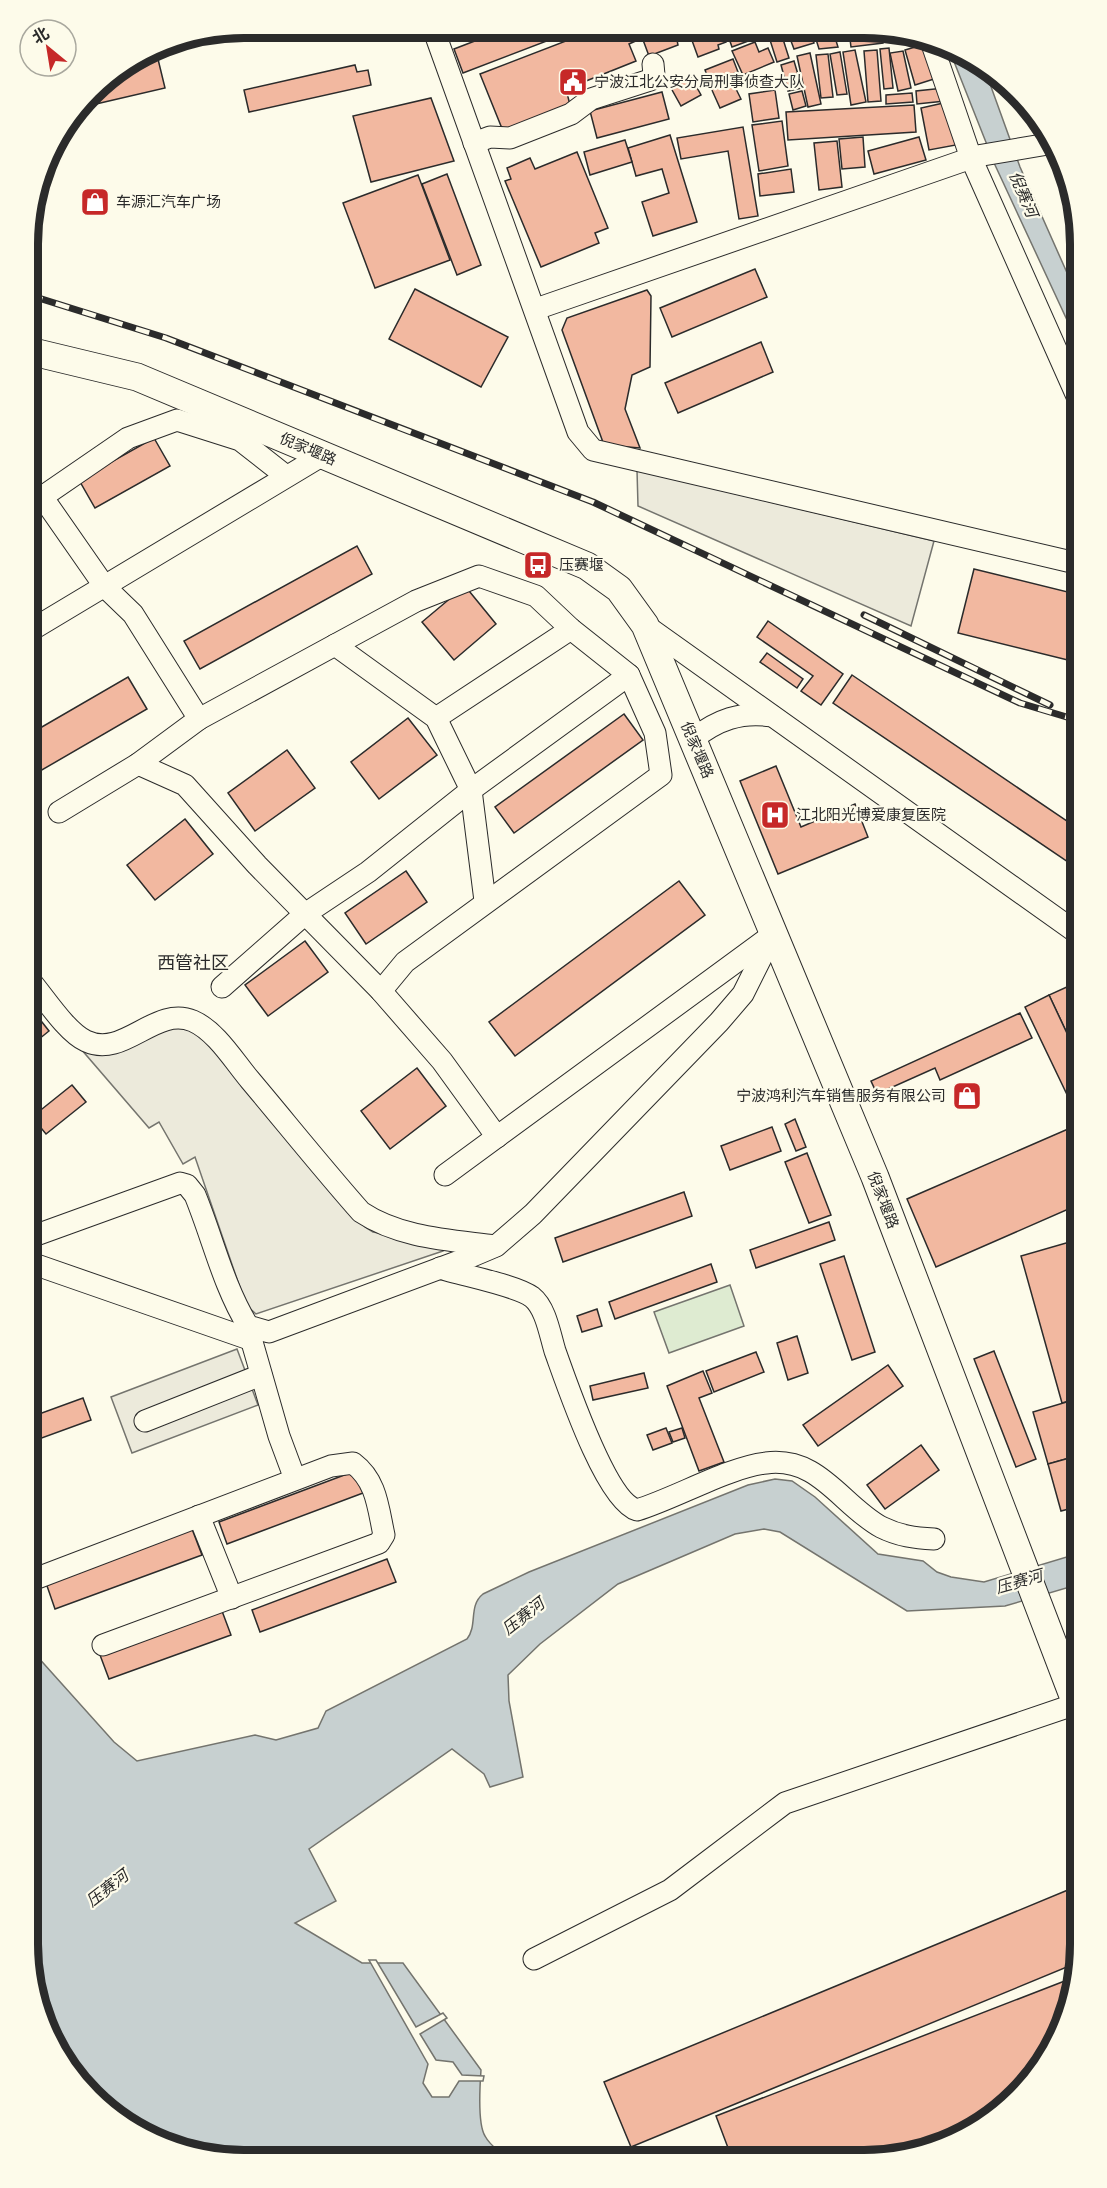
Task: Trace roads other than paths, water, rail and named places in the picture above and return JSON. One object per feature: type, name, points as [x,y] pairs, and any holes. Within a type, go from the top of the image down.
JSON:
[{"type":"main road","name":"倪家堰路","points":[[38,353],[137,377],[587,566],[619,589],[645,625],[875,1178],[1052,1640],[1069,1679]]},
{"type":"street","points":[[437,38],[536,309],[578,432],[592,450],[1070,562]]},
{"type":"street","points":[[934,50],[974,157],[1070,380]]},
{"type":"street","points":[[474,143],[490,137],[510,138],[571,114],[591,99],[650,80],[654,75],[653,64]]},
{"type":"street","points":[[536,309],[974,157],[1044,145]]},
{"type":"street","points":[[38,501],[128,438],[177,420],[240,440],[286,476]]},
{"type":"street","points":[[38,626],[323,455]]},
{"type":"street","points":[[38,504],[105,587],[133,614],[199,719]]},
{"type":"street","points":[[59,812],[138,764],[199,719],[416,601],[479,576],[536,596],[571,629],[629,675],[655,733],[661,775],[550,858],[485,901],[405,962],[381,991]]},
{"type":"street","points":[[645,625],[1070,928]]},
{"type":"street","points":[[436,718],[571,629]]},
{"type":"street","points":[[335,645],[436,718],[471,790],[485,901]]},
{"type":"street","points":[[222,987],[305,914],[368,872],[471,790],[629,675]]},
{"type":"street","points":[[693,739],[727,718],[751,712],[772,716]]},
{"type":"street","points":[[138,764],[185,785],[305,914],[381,991],[442,1061],[497,1137]]},
{"type":"street","points":[[445,1175],[774,934]]},
{"type":"street","points":[[38,1266],[250,1333],[269,1332],[496,1246],[533,1214],[719,1022],[743,994],[774,934]]},
{"type":"street","points":[[38,990],[73,1032],[85,1041],[99,1046],[115,1044],[160,1022],[192,1020],[205,1028],[228,1054],[361,1212],[378,1223],[431,1238],[496,1246]]},
{"type":"street","points":[[38,1234],[180,1183],[187,1185],[202,1212],[228,1290],[250,1333],[261,1375],[295,1479]]},
{"type":"street","points":[[440,1269],[532,1297],[542,1312],[588,1437],[627,1507],[637,1510],[740,1470],[764,1463],[782,1462],[804,1467],[827,1481],[880,1526],[906,1537],[934,1539]]},
{"type":"street","points":[[145,1421],[261,1375]]},
{"type":"street","points":[[38,1578],[331,1466],[353,1463],[364,1472],[371,1483],[384,1535],[379,1543],[103,1645]]},
{"type":"street","points":[[199,1516],[232,1598]]},
{"type":"street","points":[[534,1959],[670,1890],[785,1803],[1069,1697]]},
{"type":"water","name":"倪赛河","points":[[953,58],[989,81],[1020,167],[1070,279],[1070,326],[995,165]]},
{"type":"water","name":"压赛河","points":[[775,1479],[792,1481],[815,1497],[878,1554],[923,1561],[937,1572],[951,1577],[984,1582],[1069,1556],[1069,1587],[1005,1606],[907,1611],[780,1532],[764,1529],[735,1534],[618,1584],[540,1644],[508,1675],[509,1701],[523,1777],[490,1787],[484,1774],[452,1749],[309,1849],[336,1901],[295,1923],[362,1963],[403,1963],[481,2070],[482,2130],[498,2150],[217,2149],[165,2135],[118,2108],[98,2090],[80,2070],[59,2035],[48,2010],[39,1971],[38,1657],[114,1742],[137,1761],[255,1735],[276,1740],[318,1728],[326,1711],[467,1639],[472,1628],[476,1604],[483,1594],[529,1572],[748,1485]]},
{"type":"railway","points":[[38,298],[166,338],[593,502],[1020,703],[1070,718]]},
{"type":"railway","points":[[864,615],[1050,705]]},
{"type":"place","name":"宁波江北公安分局刑事侦查大队","points":[[573,82]]},
{"type":"place","name":"车源汇汽车广场","points":[[95,202]]},
{"type":"place","name":"压赛堰","points":[[538,565]]},
{"type":"place","name":"江北阳光博爱康复医院","points":[[775,815]]},
{"type":"place","name":"宁波鸿利汽车销售服务有限公司","points":[[967,1096]]},
{"type":"district","name":"西管社区","points":[[193,963]]}]
